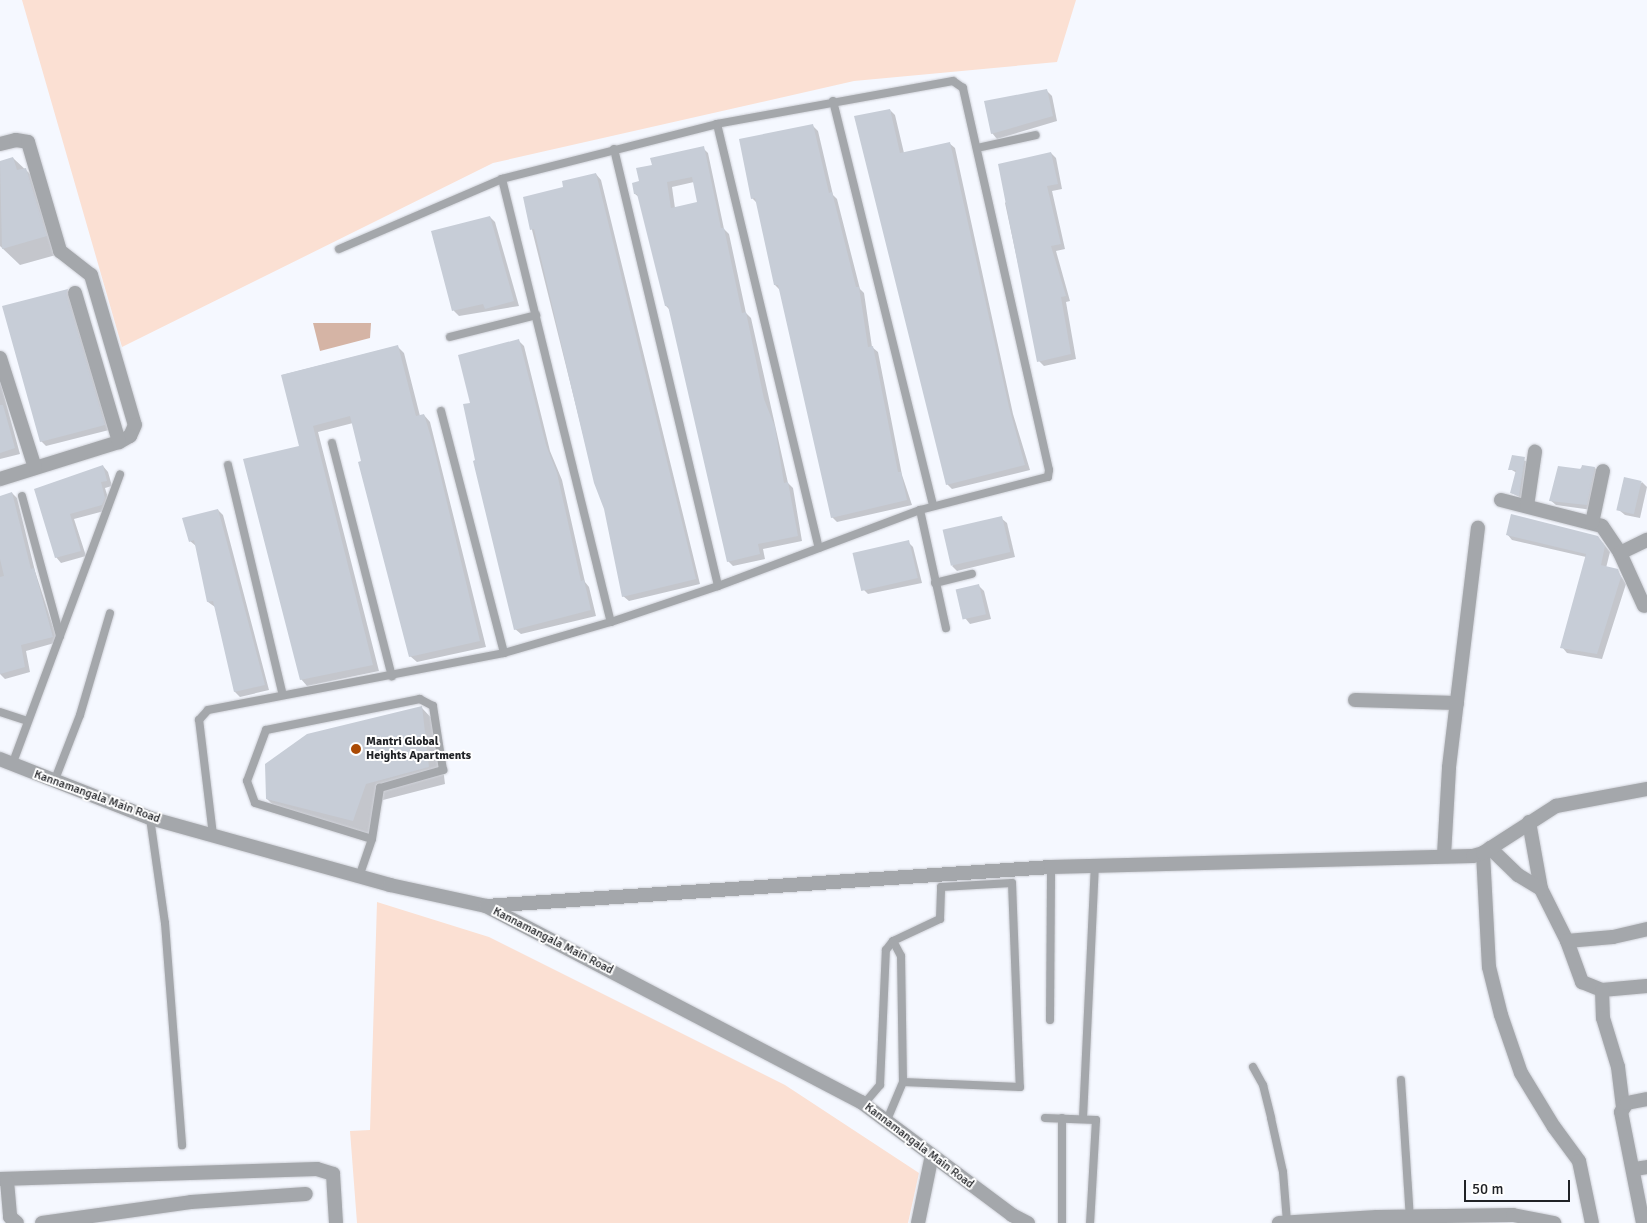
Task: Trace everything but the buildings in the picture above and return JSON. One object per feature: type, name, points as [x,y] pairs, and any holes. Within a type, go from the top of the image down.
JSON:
[{"type":"street","points":[[0,144],[16,140],[28,142],[60,251],[91,275],[135,425],[130,436],[119,442],[0,478]]},
{"type":"street","points":[[75,294],[119,442]]},
{"type":"street","points":[[0,358],[35,468]]},
{"type":"street","points":[[1527,506],[1535,452]]},
{"type":"street","points":[[1592,523],[1603,471]]},
{"type":"street","points":[[1501,500],[1602,526],[1620,553],[1644,606]]},
{"type":"street","points":[[1444,855],[1457,703],[1478,528]]},
{"type":"street","points":[[1620,553],[1647,540]]},
{"type":"street","points":[[1355,700],[1457,703]]},
{"type":"street","name":"Kannamangala Main Road","points":[[6,762],[150,818],[359,877],[486,906],[864,1104],[1012,1215],[1028,1223]]},
{"type":"street","points":[[486,906],[1051,867],[1095,868],[1444,855],[1473,856],[1487,851],[1556,806],[1647,789]]},
{"type":"street","points":[[1530,822],[1541,889],[1567,941],[1582,982],[1602,990],[1647,986]]},
{"type":"street","points":[[1487,851],[1518,875],[1541,889]]},
{"type":"street","points":[[1487,851],[1489,967],[1501,1015],[1522,1073],[1554,1127],[1579,1161],[1592,1223]]},
{"type":"street","points":[[1567,941],[1613,937],[1647,929]]},
{"type":"street","points":[[1602,990],[1603,1018],[1618,1067],[1623,1106],[1621,1112],[1641,1168],[1643,1223]]},
{"type":"street","points":[[1623,1106],[1647,1099]]},
{"type":"street","points":[[918,1223],[932,1155]]},
{"type":"street","points":[[17,1223],[10,1216],[3,1180],[133,1173],[317,1169],[334,1174],[336,1223]]},
{"type":"street","points":[[42,1223],[191,1202],[306,1194]]},
{"type":"street","points":[[1279,1223],[1494,1219],[1554,1223]]},
{"type":"lane","points":[[213,835],[199,720],[208,710],[504,654],[611,622],[718,586],[920,510],[1048,477],[1049,470],[963,88],[953,81],[833,101],[717,124],[502,179],[339,249]]},
{"type":"lane","points":[[833,101],[933,506]]},
{"type":"lane","points":[[717,124],[819,548]]},
{"type":"lane","points":[[977,148],[1036,135]]},
{"type":"lane","points":[[614,150],[718,586]]},
{"type":"lane","points":[[502,179],[611,622]]},
{"type":"lane","points":[[450,337],[536,316]]},
{"type":"lane","points":[[441,411],[504,654]]},
{"type":"lane","points":[[332,443],[392,676]]},
{"type":"lane","points":[[228,465],[283,695]]},
{"type":"lane","points":[[6,762],[28,721],[120,474]]},
{"type":"lane","points":[[22,496],[60,636]]},
{"type":"lane","points":[[920,510],[946,628]]},
{"type":"lane","points":[[935,583],[972,574]]},
{"type":"lane","points":[[54,782],[80,715],[110,613]]},
{"type":"lane","points":[[359,877],[372,840],[380,788],[442,770],[433,706],[420,699],[266,730],[247,781],[255,803],[372,840]]},
{"type":"lane","points":[[0,712],[28,721]]},
{"type":"lane","points":[[150,818],[166,923],[182,1145]]},
{"type":"lane","points":[[1050,1020],[1051,867]]},
{"type":"lane","points":[[1084,1118],[1095,868]]},
{"type":"lane","points":[[864,1104],[880,1085],[886,950],[893,941],[940,919],[941,887],[1012,883],[1020,1087],[904,1082]]},
{"type":"lane","points":[[887,1120],[904,1082],[902,956],[893,941]]},
{"type":"lane","points":[[1253,1067],[1263,1085],[1283,1172],[1287,1222]]},
{"type":"lane","points":[[1401,1080],[1410,1220]]},
{"type":"lane","points":[[1045,1118],[1084,1118],[1096,1120],[1090,1223]]},
{"type":"lane","points":[[1062,1118],[1062,1223]]},
{"type":"shaded area","points":[[22,0],[1076,0],[1057,62],[854,81],[493,163],[122,347]]},
{"type":"shaded area","points":[[313,323],[371,323],[370,338],[320,351]]},
{"type":"shaded area","points":[[377,902],[489,937],[785,1085],[919,1173],[908,1223],[357,1223],[350,1131],[370,1130]]},
{"type":"place","name":"Mantri Global Heights Apartments","points":[[356,749]]}]
